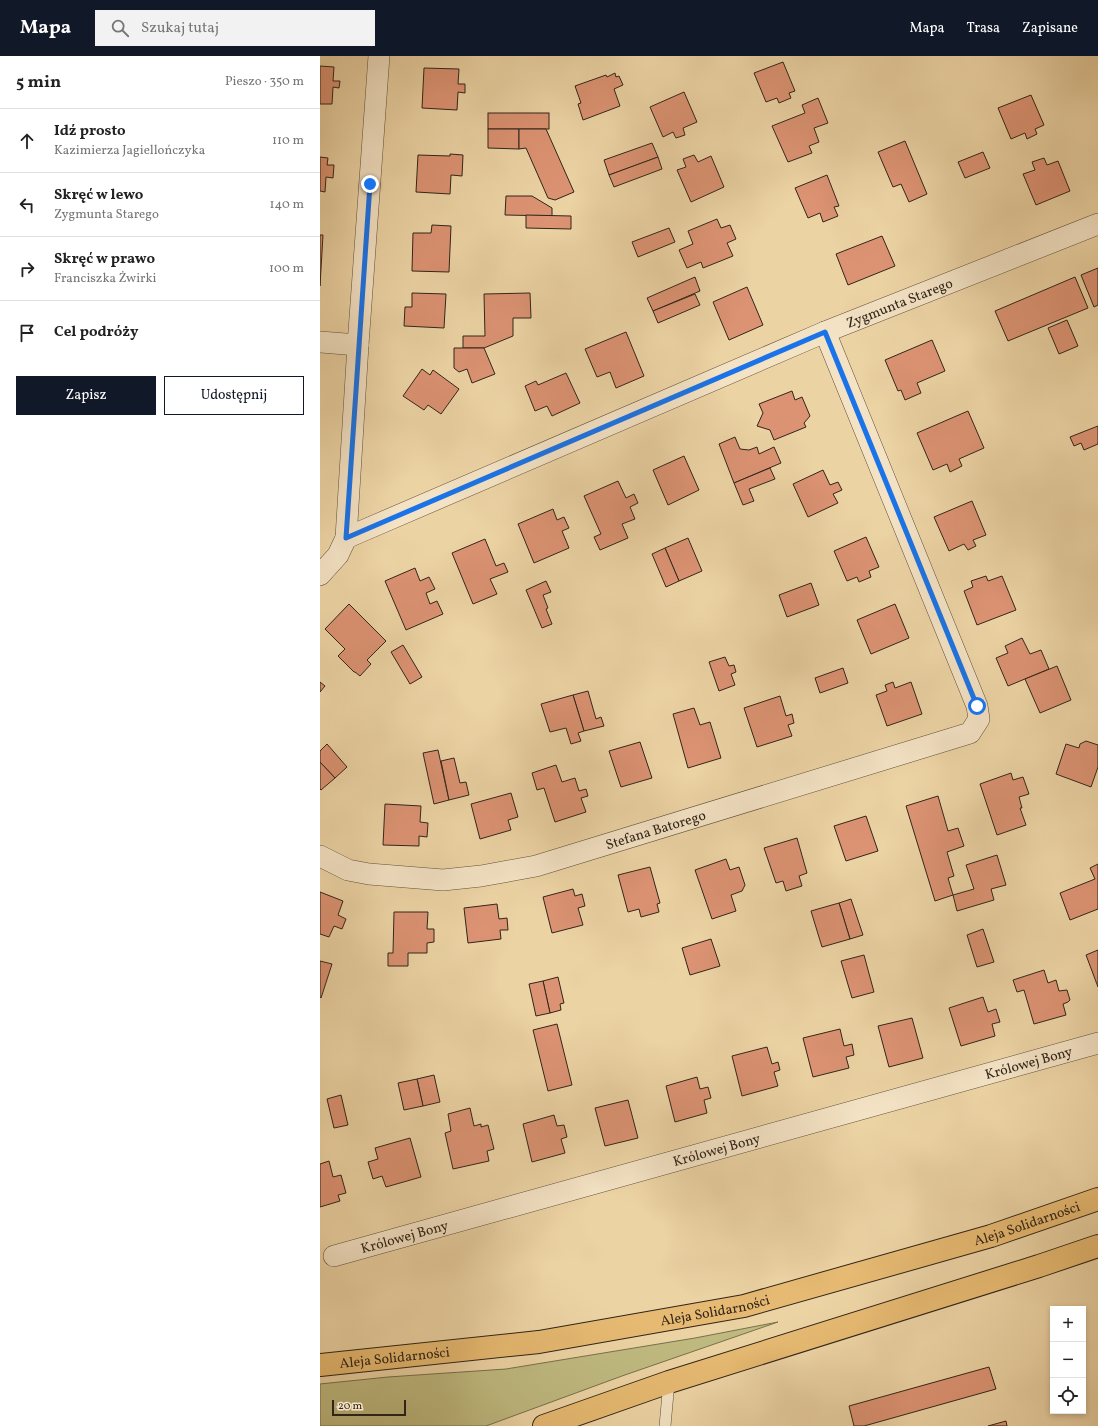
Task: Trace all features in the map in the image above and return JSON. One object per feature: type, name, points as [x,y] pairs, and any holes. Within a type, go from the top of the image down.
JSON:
[{"type":"main road","name":"Aleja Solidarności","points":[[320,1365],[539,1342],[744,1306],[991,1236],[1098,1199]]},
{"type":"main road","points":[[544,1426],[669,1382],[1098,1246]]},
{"type":"street","points":[[320,575],[338,555],[346,538],[358,345],[379,56]]},
{"type":"street","name":"Zygmunta Starego","points":[[346,538],[825,332],[1098,224]]},
{"type":"street","name":"Stefana Batorego","points":[[320,856],[348,870],[369,874],[443,880],[481,876],[536,866],[970,732],[979,719],[977,706],[825,332]]},
{"type":"street","points":[[320,342],[358,345]]},
{"type":"street","name":"Królowej Bony","points":[[334,1256],[1098,1043]]},
{"type":"lane","points":[[666,1426],[669,1382]]},
{"type":"shaded area","points":[[778,1322],[622,1376],[486,1426],[320,1426],[320,1384],[388,1377],[506,1369],[695,1338]]},
{"type":"building","points":[[783,62],[795,91],[789,93],[791,98],[779,103],[777,98],[766,102],[754,73]]},
{"type":"building","points":[[320,66],[334,67],[333,81],[340,81],[339,88],[333,87],[332,104],[320,104]]},
{"type":"building","points":[[424,68],[459,69],[458,84],[465,84],[465,93],[458,92],[457,110],[422,108]]},
{"type":"building","points":[[615,73],[616,77],[619,76],[623,85],[614,89],[620,106],[583,120],[578,104],[581,103],[575,86],[606,75],[607,77]]},
{"type":"building","points":[[684,92],[697,122],[683,128],[685,135],[676,138],[673,132],[663,137],[650,107]]},
{"type":"building","points":[[1031,95],[1044,125],[1035,129],[1037,134],[1027,139],[1025,133],[1011,139],[998,108]]},
{"type":"building","points":[[818,98],[828,123],[814,128],[819,142],[809,146],[812,153],[788,162],[772,126],[805,113],[802,105]]},
{"type":"building","points":[[488,113],[549,113],[549,129],[488,129]]},
{"type":"building","points":[[488,129],[519,129],[519,149],[488,148]]},
{"type":"building","points":[[519,129],[546,129],[574,192],[555,200],[548,198],[526,148],[519,149]]},
{"type":"building","points":[[905,141],[927,194],[909,202],[901,184],[893,187],[878,152]]},
{"type":"building","points":[[652,143],[658,157],[609,175],[604,160]]},
{"type":"building","points":[[983,152],[990,168],[965,178],[958,162]]},
{"type":"building","points":[[450,154],[463,155],[462,176],[451,175],[450,194],[416,192],[418,155],[450,156]]},
{"type":"building","points":[[694,155],[698,162],[711,156],[724,187],[691,202],[677,170],[686,167],[683,159]]},
{"type":"building","points":[[320,157],[328,158],[327,165],[334,165],[333,178],[326,177],[325,192],[320,191]]},
{"type":"building","points":[[658,157],[662,169],[614,187],[609,175]]},
{"type":"building","points":[[1044,158],[1047,165],[1058,161],[1070,191],[1036,205],[1023,174],[1035,170],[1032,162]]},
{"type":"building","points":[[827,175],[839,206],[834,207],[838,216],[823,222],[820,213],[808,218],[795,188]]},
{"type":"building","points":[[506,196],[532,196],[552,208],[552,216],[505,215]]},
{"type":"building","points":[[526,215],[571,216],[571,229],[526,228]]},
{"type":"building","points":[[717,219],[721,228],[730,225],[736,239],[727,243],[733,256],[703,268],[701,262],[687,268],[679,250],[693,244],[688,231]]},
{"type":"building","points":[[432,225],[451,226],[449,272],[412,271],[413,233],[431,233]]},
{"type":"building","points":[[669,228],[675,242],[638,257],[632,242]]},
{"type":"building","points":[[320,235],[323,235],[320,286]]},
{"type":"building","points":[[882,236],[895,266],[848,285],[836,254]]},
{"type":"building","points":[[1098,268],[1098,305],[1094,307],[1081,275]]},
{"type":"building","points":[[695,277],[700,291],[653,311],[647,298]]},
{"type":"building","points":[[1075,277],[1088,308],[1008,341],[995,311]]},
{"type":"building","points":[[747,287],[763,325],[729,340],[713,302]]},
{"type":"building","points":[[412,293],[446,294],[444,328],[404,326],[405,307],[412,307]]},
{"type":"building","points":[[530,293],[531,318],[513,318],[513,336],[484,348],[463,348],[463,336],[485,336],[484,294]]},
{"type":"building","points":[[695,294],[700,305],[658,323],[653,311]]},
{"type":"building","points":[[1067,320],[1078,346],[1059,354],[1048,328]]},
{"type":"building","points":[[626,332],[644,376],[616,388],[610,372],[597,377],[585,349]]},
{"type":"building","points":[[932,340],[945,371],[917,383],[921,393],[905,400],[901,390],[898,391],[885,360]]},
{"type":"building","points":[[454,348],[484,348],[495,374],[472,383],[467,369],[459,372],[454,368]]},
{"type":"building","points":[[422,369],[430,375],[433,370],[459,389],[441,414],[428,405],[424,410],[403,396]]},
{"type":"building","points":[[566,373],[580,403],[552,416],[547,406],[535,411],[525,386],[536,381],[538,385]]},
{"type":"building","points":[[792,391],[795,400],[802,397],[810,416],[804,423],[806,427],[774,440],[770,430],[757,426],[763,413],[759,404]]},
{"type":"building","points":[[968,411],[984,448],[959,459],[962,466],[950,472],[947,464],[933,470],[917,433]]},
{"type":"building","points":[[1098,426],[1098,444],[1084,450],[1081,443],[1074,446],[1070,437]]},
{"type":"building","points":[[735,437],[740,449],[749,450],[757,447],[759,454],[774,447],[781,463],[734,483],[719,444]]},
{"type":"building","points":[[684,456],[699,490],[668,505],[653,470]]},
{"type":"building","points":[[770,468],[775,479],[749,489],[754,501],[743,505],[734,483]]},
{"type":"building","points":[[823,470],[830,485],[838,482],[842,490],[833,494],[838,503],[808,517],[793,484]]},
{"type":"building","points":[[618,481],[626,498],[634,494],[638,503],[630,507],[635,519],[622,524],[628,538],[600,550],[594,537],[601,534],[584,496]]},
{"type":"building","points":[[972,501],[986,535],[973,540],[976,546],[968,550],[964,544],[949,551],[934,517]]},
{"type":"building","points":[[553,509],[557,520],[564,517],[569,528],[562,531],[569,548],[534,563],[518,524]]},
{"type":"building","points":[[866,537],[879,567],[869,571],[871,577],[859,582],[857,577],[847,581],[834,551]]},
{"type":"building","points":[[688,538],[702,571],[679,581],[665,548]]},
{"type":"building","points":[[485,539],[496,566],[504,563],[508,572],[490,579],[497,594],[473,604],[452,553]]},
{"type":"building","points":[[665,548],[679,581],[666,587],[652,554]]},
{"type":"building","points":[[415,568],[420,581],[429,577],[435,589],[426,593],[430,604],[437,601],[443,614],[406,630],[385,581]]},
{"type":"building","points":[[986,576],[988,581],[1002,576],[1016,610],[977,625],[964,591],[973,587],[971,581]]},
{"type":"building","points":[[546,581],[551,592],[543,595],[548,608],[546,609],[552,624],[542,628],[526,590]]},
{"type":"building","points":[[811,583],[819,605],[787,617],[779,595]]},
{"type":"building","points":[[349,604],[386,641],[367,660],[371,664],[360,676],[338,656],[345,649],[325,629]]},
{"type":"building","points":[[895,604],[909,638],[871,654],[857,620]]},
{"type":"building","points":[[1022,638],[1030,654],[1041,650],[1049,669],[1008,686],[996,658],[1008,653],[1005,646]]},
{"type":"building","points":[[403,645],[422,677],[410,684],[391,652]]},
{"type":"building","points":[[725,657],[729,666],[734,665],[736,672],[731,674],[735,685],[719,691],[709,662]]},
{"type":"building","points":[[1057,666],[1071,700],[1040,713],[1025,679]]},
{"type":"building","points":[[843,668],[848,683],[820,693],[815,678]]},
{"type":"building","points":[[320,682],[325,686],[320,692]]},
{"type":"building","points":[[893,682],[895,688],[911,682],[922,714],[887,726],[876,695],[887,691],[885,685]]},
{"type":"building","points":[[588,691],[596,719],[601,717],[604,726],[584,731],[573,695]]},
{"type":"building","points":[[573,695],[584,731],[578,733],[581,741],[571,744],[566,728],[550,732],[541,704]]},
{"type":"building","points":[[780,696],[786,716],[792,714],[794,723],[788,725],[792,736],[757,747],[744,708]]},
{"type":"building","points":[[694,708],[700,725],[710,722],[721,758],[688,768],[673,714]]},
{"type":"building","points":[[1086,741],[1098,745],[1098,767],[1091,787],[1056,774],[1066,744],[1079,748],[1080,744]]},
{"type":"building","points":[[640,742],[652,778],[621,787],[609,751]]},
{"type":"building","points":[[327,744],[347,767],[335,778],[320,762],[320,751]]},
{"type":"building","points":[[438,750],[449,800],[434,804],[423,753]]},
{"type":"building","points":[[454,758],[460,783],[466,782],[469,795],[449,800],[441,761]]},
{"type":"building","points":[[320,762],[335,778],[321,790],[320,789]]},
{"type":"building","points":[[556,765],[562,782],[575,778],[579,791],[586,789],[588,796],[581,798],[586,812],[555,822],[544,788],[537,790],[532,773]]},
{"type":"building","points":[[1011,773],[1013,780],[1023,777],[1029,794],[1019,797],[1022,808],[1020,808],[1026,825],[997,835],[980,784]]},
{"type":"building","points":[[511,793],[518,817],[508,820],[511,830],[480,839],[471,804]]},
{"type":"building","points":[[938,796],[948,831],[958,828],[964,846],[947,852],[954,876],[948,878],[953,895],[935,901],[906,806]]},
{"type":"building","points":[[385,804],[421,806],[420,822],[428,823],[427,837],[419,836],[419,846],[383,845]]},
{"type":"building","points":[[866,816],[878,851],[846,861],[834,826]]},
{"type":"building","points":[[797,838],[807,873],[799,876],[802,886],[786,891],[783,881],[776,883],[764,848]]},
{"type":"building","points":[[997,855],[1006,885],[991,889],[994,900],[957,911],[953,895],[974,889],[966,865]]},
{"type":"building","points":[[726,859],[730,870],[739,867],[745,885],[742,891],[731,895],[736,911],[712,919],[695,870]]},
{"type":"building","points":[[1098,864],[1098,909],[1070,920],[1060,893],[1095,879],[1090,868]]},
{"type":"building","points":[[650,867],[660,903],[657,904],[659,912],[641,917],[639,909],[628,912],[618,875]]},
{"type":"building","points":[[573,889],[575,896],[582,894],[585,906],[578,908],[583,925],[552,933],[543,897]]},
{"type":"building","points":[[320,892],[343,901],[338,915],[346,919],[342,929],[334,926],[329,937],[320,934]]},
{"type":"building","points":[[851,899],[863,935],[850,939],[839,903]]},
{"type":"building","points":[[839,903],[850,939],[822,947],[811,911]]},
{"type":"building","points":[[497,904],[499,919],[507,918],[508,930],[500,930],[501,939],[468,943],[464,908]]},
{"type":"building","points":[[394,912],[428,912],[427,929],[434,929],[434,942],[427,943],[427,953],[408,953],[408,966],[388,966],[388,953],[393,953]]},
{"type":"building","points":[[983,929],[994,962],[977,967],[967,935]]},
{"type":"building","points":[[711,939],[720,966],[690,975],[682,948]]},
{"type":"building","points":[[1098,950],[1098,987],[1086,955]]},
{"type":"building","points":[[864,955],[874,992],[852,998],[841,961]]},
{"type":"building","points":[[320,961],[332,964],[321,998],[320,997]]},
{"type":"building","points":[[1044,970],[1048,983],[1056,980],[1059,991],[1067,990],[1070,1000],[1063,1004],[1066,1015],[1034,1024],[1024,990],[1017,992],[1013,980]]},
{"type":"building","points":[[558,977],[564,1003],[560,1004],[561,1010],[550,1013],[543,981]]},
{"type":"building","points":[[543,981],[550,1013],[536,1016],[529,984]]},
{"type":"building","points":[[983,997],[988,1012],[996,1009],[1000,1022],[992,1024],[995,1036],[961,1046],[949,1008]]},
{"type":"building","points":[[912,1018],[923,1058],[889,1067],[878,1026]]},
{"type":"building","points":[[557,1024],[572,1085],[548,1091],[533,1030]]},
{"type":"building","points":[[840,1029],[844,1046],[852,1044],[854,1055],[846,1057],[849,1068],[813,1077],[803,1038]]},
{"type":"building","points":[[767,1047],[772,1064],[778,1062],[780,1070],[774,1072],[778,1086],[742,1096],[732,1056]]},
{"type":"building","points":[[434,1075],[440,1102],[423,1106],[417,1079]]},
{"type":"building","points":[[697,1077],[700,1089],[708,1087],[711,1098],[704,1100],[707,1113],[675,1122],[666,1086]]},
{"type":"building","points":[[417,1079],[423,1106],[404,1110],[398,1083]]},
{"type":"building","points":[[341,1095],[348,1125],[334,1128],[327,1099]]},
{"type":"building","points":[[628,1100],[638,1138],[605,1146],[595,1108]]},
{"type":"building","points":[[470,1108],[474,1126],[481,1124],[481,1127],[488,1125],[494,1149],[487,1151],[489,1161],[453,1169],[445,1133],[451,1131],[448,1114]]},
{"type":"building","points":[[554,1115],[557,1126],[564,1125],[567,1137],[561,1139],[565,1153],[532,1162],[523,1124]]},
{"type":"building","points":[[410,1138],[421,1177],[386,1187],[382,1176],[373,1179],[368,1162],[378,1159],[375,1148]]},
{"type":"building","points":[[329,1161],[333,1177],[341,1175],[346,1193],[338,1195],[340,1201],[320,1207],[320,1164]]},
{"type":"building","points":[[989,1367],[996,1389],[864,1426],[854,1426],[849,1406]]},
{"type":"building","points":[[1006,1421],[1007,1426],[988,1426]]},
{"type":"route","points":[[370,184],[346,538],[825,332],[977,706]]}]
